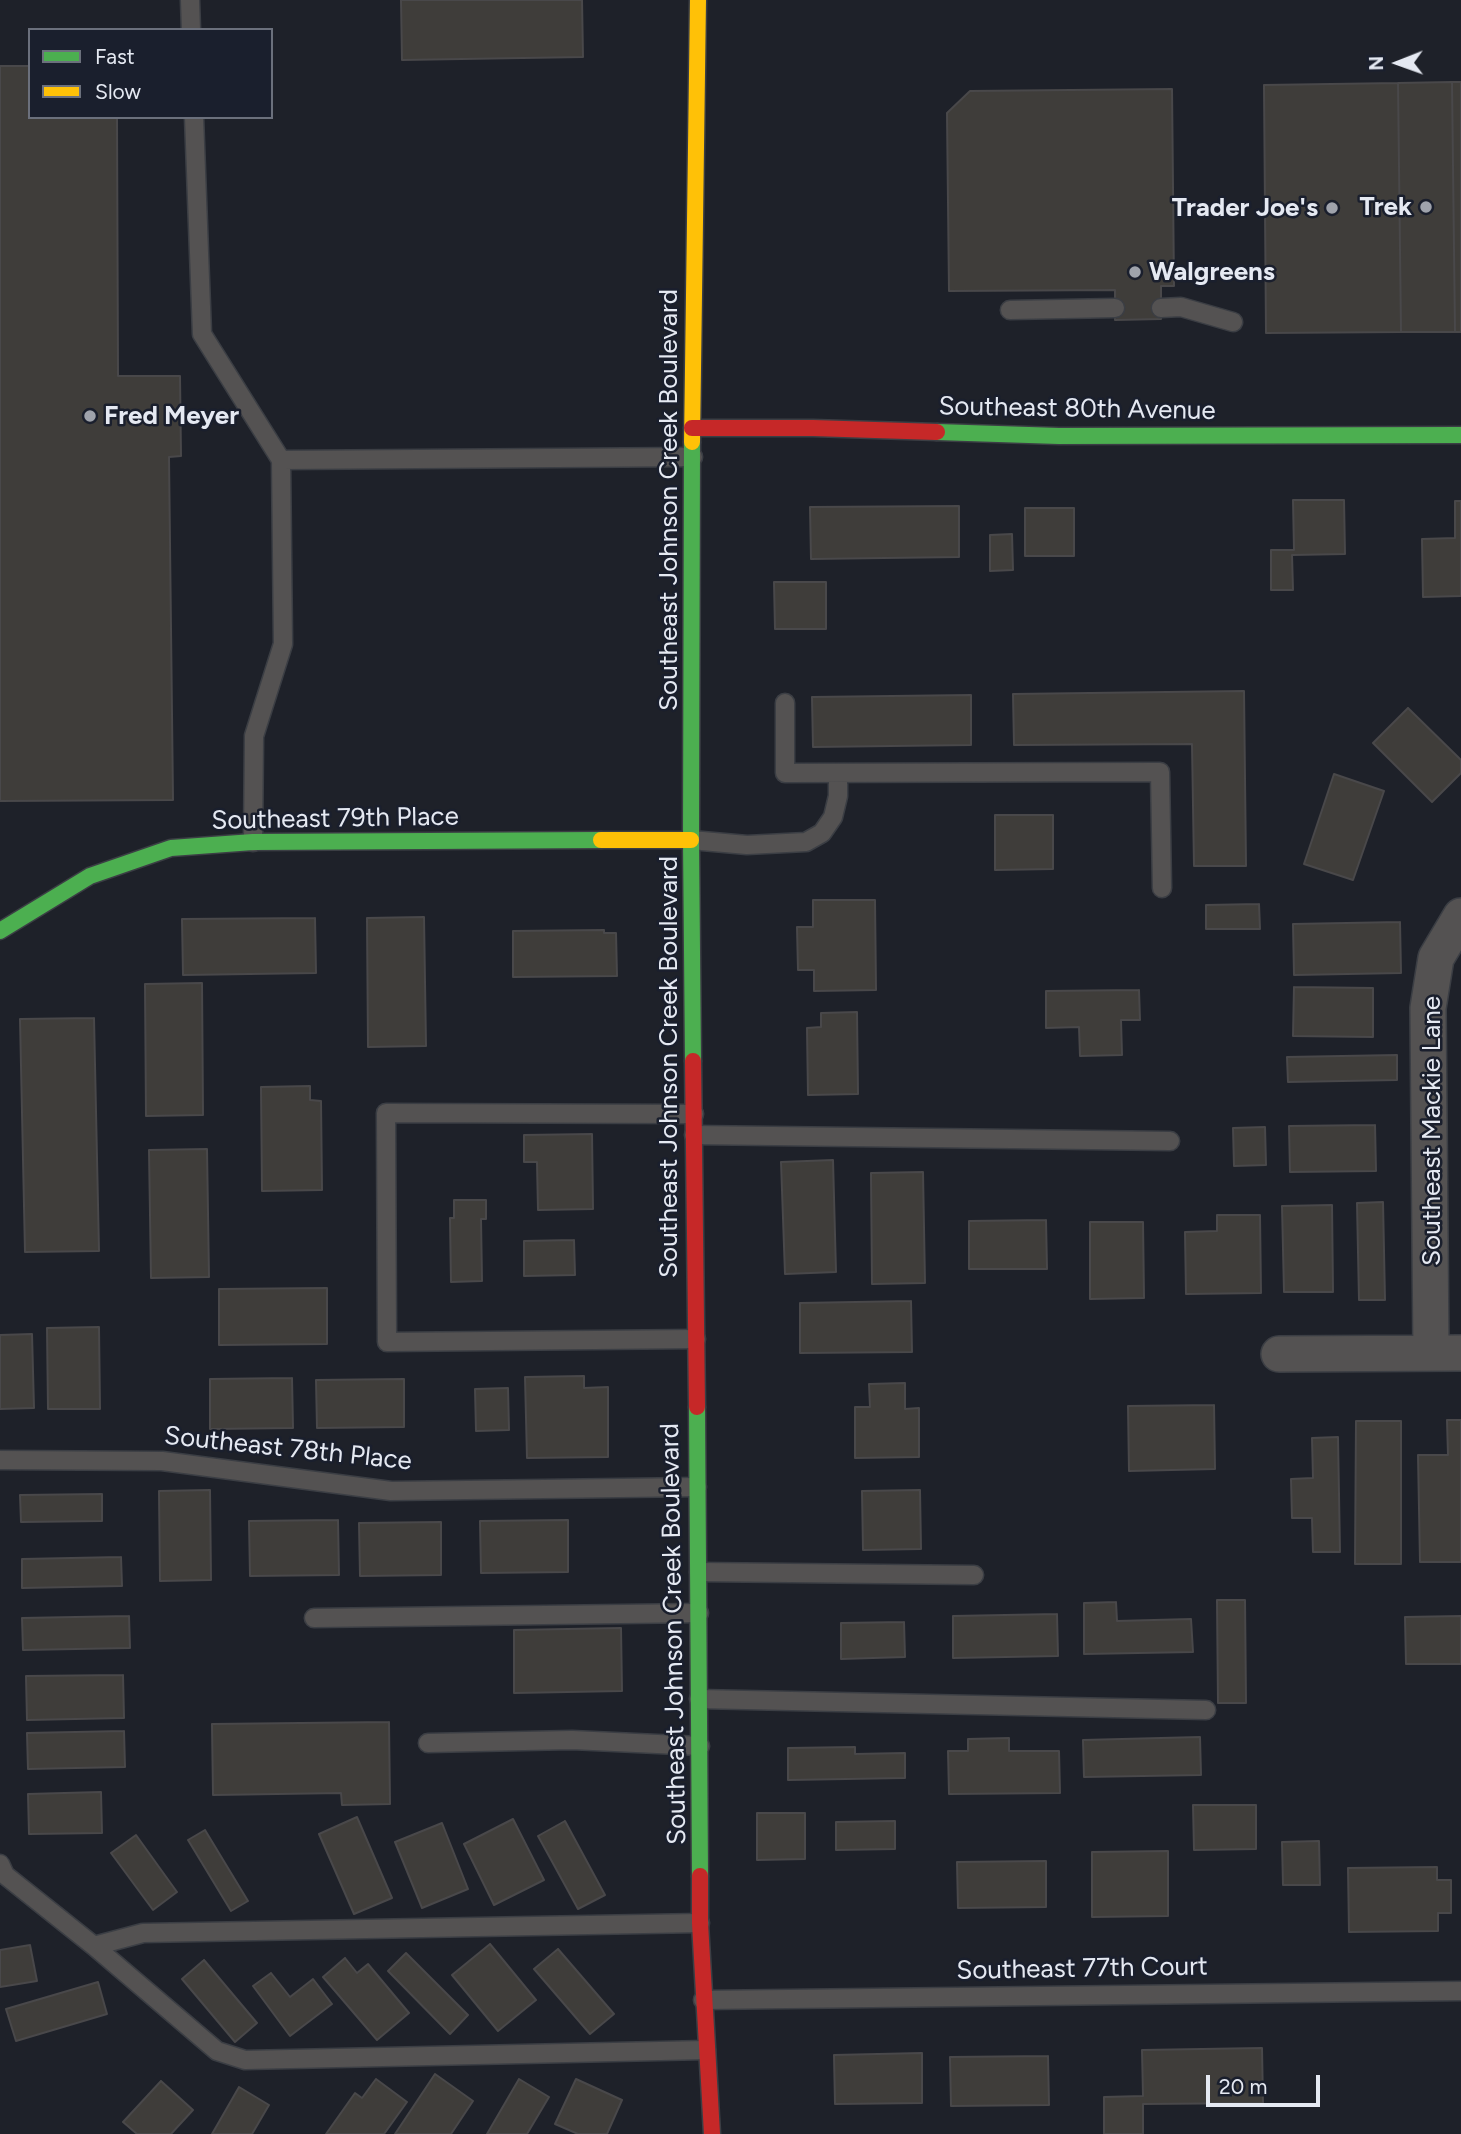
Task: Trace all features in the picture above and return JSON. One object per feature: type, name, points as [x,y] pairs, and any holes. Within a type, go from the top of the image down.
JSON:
[{"type":"main road","name":"Southeast Johnson Creek Boulevard","points":[[698,0],[692,428],[691,840],[700,1923],[712,2134]]},
{"type":"main road","name":"Southeast 80th Avenue","points":[[692,428],[813,428],[1059,436],[1461,435]]},
{"type":"main road","name":"Southeast 79th Place","points":[[0,931],[90,876],[171,848],[253,842],[691,840]]},
{"type":"street","name":"Southeast Mackie Lane","points":[[1446,1353],[1429,1008],[1436,958],[1461,916]]},
{"type":"street","points":[[1279,1354],[1446,1353]]},
{"type":"lane","points":[[190,0],[191,28]]},
{"type":"lane","points":[[194,119],[202,334],[281,460],[283,644],[254,736],[253,842]]},
{"type":"lane","points":[[1161,308],[1181,307],[1233,321]]},
{"type":"lane","points":[[1010,310],[1115,309]]},
{"type":"lane","points":[[281,460],[693,457]]},
{"type":"lane","points":[[785,703],[785,773],[1160,772],[1162,888]]},
{"type":"lane","points":[[691,840],[747,845],[806,842],[822,833],[833,817],[838,796],[838,773]]},
{"type":"lane","points":[[694,1114],[386,1113],[387,1342],[696,1339]]},
{"type":"lane","points":[[694,1135],[1170,1141]]},
{"type":"lane","name":"Southeast 78th Place","points":[[0,1460],[162,1461],[391,1491],[697,1487]]},
{"type":"lane","points":[[698,1572],[974,1575]]},
{"type":"lane","points":[[314,1618],[699,1613]]},
{"type":"lane","points":[[699,1699],[1206,1710]]},
{"type":"lane","points":[[428,1743],[572,1740],[700,1746]]},
{"type":"lane","points":[[0,1864],[5,1875],[94,1946],[217,2051],[245,2060],[706,2050]]},
{"type":"lane","points":[[94,1946],[143,1933],[700,1923]]},
{"type":"lane","name":"Southeast 77th Court","points":[[703,2000],[1461,1991]]},
{"type":"building","points":[[401,0],[582,0],[583,57],[402,60]]},
{"type":"building","name":"Fred Meyer","points":[[0,66],[28,66],[28,119],[117,119],[118,376],[180,376],[181,456],[169,457],[173,800],[0,801]]},
{"type":"building","name":"Trek","points":[[1452,82],[1455,332],[1401,332],[1398,83]]},
{"type":"building","points":[[1452,82],[1461,82],[1461,332],[1455,332]]},
{"type":"building","name":"Trader Joe's","points":[[1398,83],[1401,332],[1266,333],[1264,85]]},
{"type":"building","name":"Walgreens","points":[[1172,89],[1174,286],[1161,286],[1161,319],[1115,320],[1115,290],[949,291],[947,113],[970,91]]},
{"type":"building","points":[[1293,500],[1344,500],[1345,554],[1292,555],[1293,590],[1271,590],[1271,550],[1294,550]]},
{"type":"building","points":[[1455,501],[1461,501],[1461,596],[1423,597],[1422,539],[1455,538]]},
{"type":"building","points":[[959,506],[959,557],[811,559],[810,507]]},
{"type":"building","points":[[1025,508],[1074,508],[1074,556],[1025,556]]},
{"type":"building","points":[[1012,534],[1013,570],[990,571],[990,535]]},
{"type":"building","points":[[774,582],[826,582],[826,629],[775,629]]},
{"type":"building","points":[[1244,691],[1246,866],[1194,866],[1192,744],[1014,745],[1013,694]]},
{"type":"building","points":[[971,695],[971,745],[813,747],[812,697]]},
{"type":"building","points":[[1408,708],[1461,760],[1461,773],[1432,802],[1373,743]]},
{"type":"building","points":[[1334,774],[1384,791],[1353,880],[1304,864]]},
{"type":"building","points":[[995,815],[1053,815],[1053,869],[995,870]]},
{"type":"building","points":[[813,900],[875,900],[876,990],[814,991],[814,970],[798,970],[797,927],[813,927]]},
{"type":"building","points":[[1259,904],[1260,929],[1206,929],[1206,905]]},
{"type":"building","points":[[424,917],[426,1046],[368,1047],[367,918]]},
{"type":"building","points":[[315,918],[316,973],[183,975],[182,919]]},
{"type":"building","points":[[1400,922],[1401,973],[1294,975],[1293,924]]},
{"type":"building","points":[[604,930],[604,933],[616,933],[617,976],[513,977],[513,931]]},
{"type":"building","points":[[202,983],[203,1115],[146,1116],[145,984]]},
{"type":"building","points":[[1294,987],[1373,988],[1373,1037],[1293,1036]]},
{"type":"building","points":[[1139,990],[1140,1020],[1121,1020],[1122,1055],[1080,1056],[1079,1027],[1046,1028],[1046,991]]},
{"type":"building","points":[[857,1012],[858,1094],[808,1095],[807,1028],[821,1027],[821,1013]]},
{"type":"building","points":[[94,1018],[99,1251],[25,1252],[20,1019]]},
{"type":"building","points":[[1397,1055],[1397,1080],[1288,1082],[1287,1057]]},
{"type":"building","points":[[310,1086],[310,1100],[321,1101],[322,1190],[262,1191],[261,1087]]},
{"type":"building","points":[[1375,1125],[1376,1171],[1290,1172],[1289,1126]]},
{"type":"building","points":[[1265,1127],[1266,1165],[1234,1166],[1233,1128]]},
{"type":"building","points":[[592,1134],[593,1209],[538,1210],[537,1162],[524,1162],[524,1135]]},
{"type":"building","points":[[207,1149],[209,1277],[151,1278],[149,1150]]},
{"type":"building","points":[[833,1160],[836,1272],[785,1274],[781,1162]]},
{"type":"building","points":[[923,1172],[925,1283],[872,1284],[871,1173]]},
{"type":"building","points":[[454,1200],[486,1200],[486,1219],[481,1219],[482,1281],[451,1282],[450,1218],[454,1218]]},
{"type":"building","points":[[1383,1202],[1385,1300],[1359,1300],[1357,1203]]},
{"type":"building","points":[[1332,1205],[1333,1292],[1284,1292],[1282,1206]]},
{"type":"building","points":[[1217,1215],[1260,1215],[1261,1293],[1186,1294],[1185,1232],[1217,1231]]},
{"type":"building","points":[[1046,1220],[1047,1269],[969,1269],[969,1221]]},
{"type":"building","points":[[1090,1222],[1143,1222],[1144,1298],[1090,1299]]},
{"type":"building","points":[[574,1240],[575,1275],[524,1276],[524,1241]]},
{"type":"building","points":[[327,1288],[327,1344],[219,1345],[219,1289]]},
{"type":"building","points":[[911,1301],[912,1352],[800,1353],[800,1303]]},
{"type":"building","points":[[99,1327],[100,1409],[48,1409],[47,1328]]},
{"type":"building","points":[[32,1334],[34,1408],[0,1409],[0,1335]]},
{"type":"building","points":[[584,1376],[584,1388],[608,1387],[608,1457],[527,1458],[525,1377]]},
{"type":"building","points":[[292,1378],[293,1428],[210,1429],[210,1379]]},
{"type":"building","points":[[404,1379],[404,1427],[317,1428],[316,1380]]},
{"type":"building","points":[[905,1383],[905,1409],[919,1408],[919,1457],[855,1458],[855,1407],[870,1407],[869,1384]]},
{"type":"building","points":[[508,1388],[509,1430],[476,1431],[475,1389]]},
{"type":"building","points":[[1214,1405],[1215,1469],[1129,1471],[1128,1406]]},
{"type":"building","points":[[1447,1420],[1461,1420],[1461,1562],[1420,1562],[1418,1455],[1448,1455]]},
{"type":"building","points":[[1356,1421],[1401,1421],[1401,1564],[1355,1564]]},
{"type":"building","points":[[1338,1437],[1340,1552],[1313,1552],[1312,1518],[1292,1518],[1291,1479],[1313,1478],[1312,1438]]},
{"type":"building","points":[[210,1490],[211,1580],[160,1581],[159,1491]]},
{"type":"building","points":[[920,1490],[921,1549],[863,1550],[862,1491]]},
{"type":"building","points":[[102,1494],[102,1521],[21,1522],[20,1495]]},
{"type":"building","points":[[338,1520],[339,1575],[250,1576],[249,1521]]},
{"type":"building","points":[[568,1520],[568,1572],[481,1573],[480,1521]]},
{"type":"building","points":[[441,1522],[441,1575],[360,1576],[359,1523]]},
{"type":"building","points":[[121,1557],[122,1586],[22,1588],[22,1559]]},
{"type":"building","points":[[1217,1600],[1245,1600],[1246,1703],[1218,1703]]},
{"type":"building","points":[[1116,1602],[1117,1621],[1191,1619],[1193,1652],[1084,1654],[1084,1603]]},
{"type":"building","points":[[1057,1614],[1058,1656],[953,1658],[953,1616]]},
{"type":"building","points":[[129,1616],[130,1648],[23,1650],[22,1618]]},
{"type":"building","points":[[1461,1616],[1461,1664],[1406,1664],[1405,1617]]},
{"type":"building","points":[[904,1622],[905,1657],[841,1659],[841,1623]]},
{"type":"building","points":[[621,1628],[622,1691],[514,1693],[514,1630]]},
{"type":"building","points":[[123,1675],[124,1718],[27,1720],[26,1676]]},
{"type":"building","points":[[389,1722],[390,1804],[342,1805],[341,1793],[213,1795],[212,1724]]},
{"type":"building","points":[[124,1731],[125,1767],[28,1769],[27,1733]]},
{"type":"building","points":[[1200,1737],[1201,1775],[1084,1777],[1083,1740]]},
{"type":"building","points":[[1009,1738],[1009,1751],[1059,1751],[1060,1793],[949,1794],[948,1751],[968,1751],[968,1739]]},
{"type":"building","points":[[855,1747],[855,1754],[905,1753],[905,1778],[788,1780],[788,1748]]},
{"type":"building","points":[[101,1792],[102,1833],[29,1834],[28,1794]]},
{"type":"building","points":[[1193,1805],[1256,1805],[1256,1849],[1194,1850]]},
{"type":"building","points":[[757,1813],[805,1813],[805,1859],[757,1860]]},
{"type":"building","points":[[357,1817],[392,1898],[354,1914],[319,1834]]},
{"type":"building","points":[[513,1819],[544,1880],[494,1905],[464,1844]]},
{"type":"building","points":[[565,1821],[605,1895],[578,1909],[538,1836]]},
{"type":"building","points":[[895,1821],[895,1849],[836,1850],[836,1822]]},
{"type":"building","points":[[442,1823],[468,1889],[422,1908],[395,1842]]},
{"type":"building","points":[[205,1830],[248,1901],[231,1911],[188,1840]]},
{"type":"building","points":[[136,1835],[177,1892],[153,1910],[111,1853]]},
{"type":"building","points":[[1319,1841],[1320,1885],[1283,1885],[1282,1842]]},
{"type":"building","points":[[1168,1851],[1168,1916],[1092,1917],[1092,1852]]},
{"type":"building","points":[[1046,1861],[1046,1907],[958,1908],[957,1862]]},
{"type":"building","points":[[1437,1867],[1437,1880],[1451,1880],[1451,1913],[1438,1913],[1438,1931],[1349,1932],[1348,1868]]},
{"type":"building","points":[[490,1944],[536,2000],[498,2031],[452,1975]]},
{"type":"building","points":[[30,1945],[37,1981],[0,1987],[0,1950]]},
{"type":"building","points":[[558,1949],[614,2014],[590,2034],[534,1969]]},
{"type":"building","points":[[406,1953],[468,2015],[450,2034],[388,1971]]},
{"type":"building","points":[[345,1958],[357,1973],[368,1964],[409,2013],[377,2040],[323,1977]]},
{"type":"building","points":[[204,1960],[257,2023],[235,2042],[182,1979]]},
{"type":"building","points":[[271,1973],[290,1997],[313,1979],[332,2004],[290,2036],[253,1986]]},
{"type":"building","points":[[98,1982],[107,2014],[16,2041],[6,2009]]},
{"type":"building","points":[[1262,2048],[1263,2103],[1143,2104],[1143,2134],[1104,2134],[1104,2097],[1143,2096],[1142,2050]]},
{"type":"building","points":[[922,2053],[922,2103],[835,2104],[834,2055]]},
{"type":"building","points":[[1048,2056],[1049,2105],[951,2106],[950,2057]]},
{"type":"building","points":[[435,2074],[473,2101],[451,2134],[395,2134]]},
{"type":"building","points":[[376,2079],[407,2102],[384,2134],[326,2134],[355,2093],[362,2098]]},
{"type":"building","points":[[519,2079],[549,2097],[527,2134],[487,2134]]},
{"type":"building","points":[[576,2079],[622,2100],[607,2134],[578,2134],[555,2124]]},
{"type":"building","points":[[161,2081],[193,2110],[171,2134],[137,2134],[123,2122]]},
{"type":"building","points":[[239,2087],[269,2105],[252,2134],[212,2134]]},
{"type":"traffic: fast","points":[[937,432],[1059,436],[1461,435]]},
{"type":"traffic: fast","points":[[692,442],[693,1061]]},
{"type":"traffic: fast","points":[[0,931],[90,876],[171,848],[253,842],[601,840]]},
{"type":"traffic: fast","points":[[697,1407],[700,1876]]},
{"type":"traffic: slow","points":[[692,442],[698,0]]},
{"type":"traffic: slow","points":[[601,840],[691,840]]},
{"type":"traffic: jam","points":[[692,428],[937,432]]},
{"type":"traffic: jam","points":[[693,1061],[697,1407]]},
{"type":"traffic: jam","points":[[700,1876],[700,1923],[712,2134]]},
{"type":"place","name":"Trek","points":[[1426,207]]},
{"type":"place","name":"Trader Joe's","points":[[1332,208]]},
{"type":"place","name":"Walgreens","points":[[1135,272]]},
{"type":"place","name":"Fred Meyer","points":[[90,416]]}]
